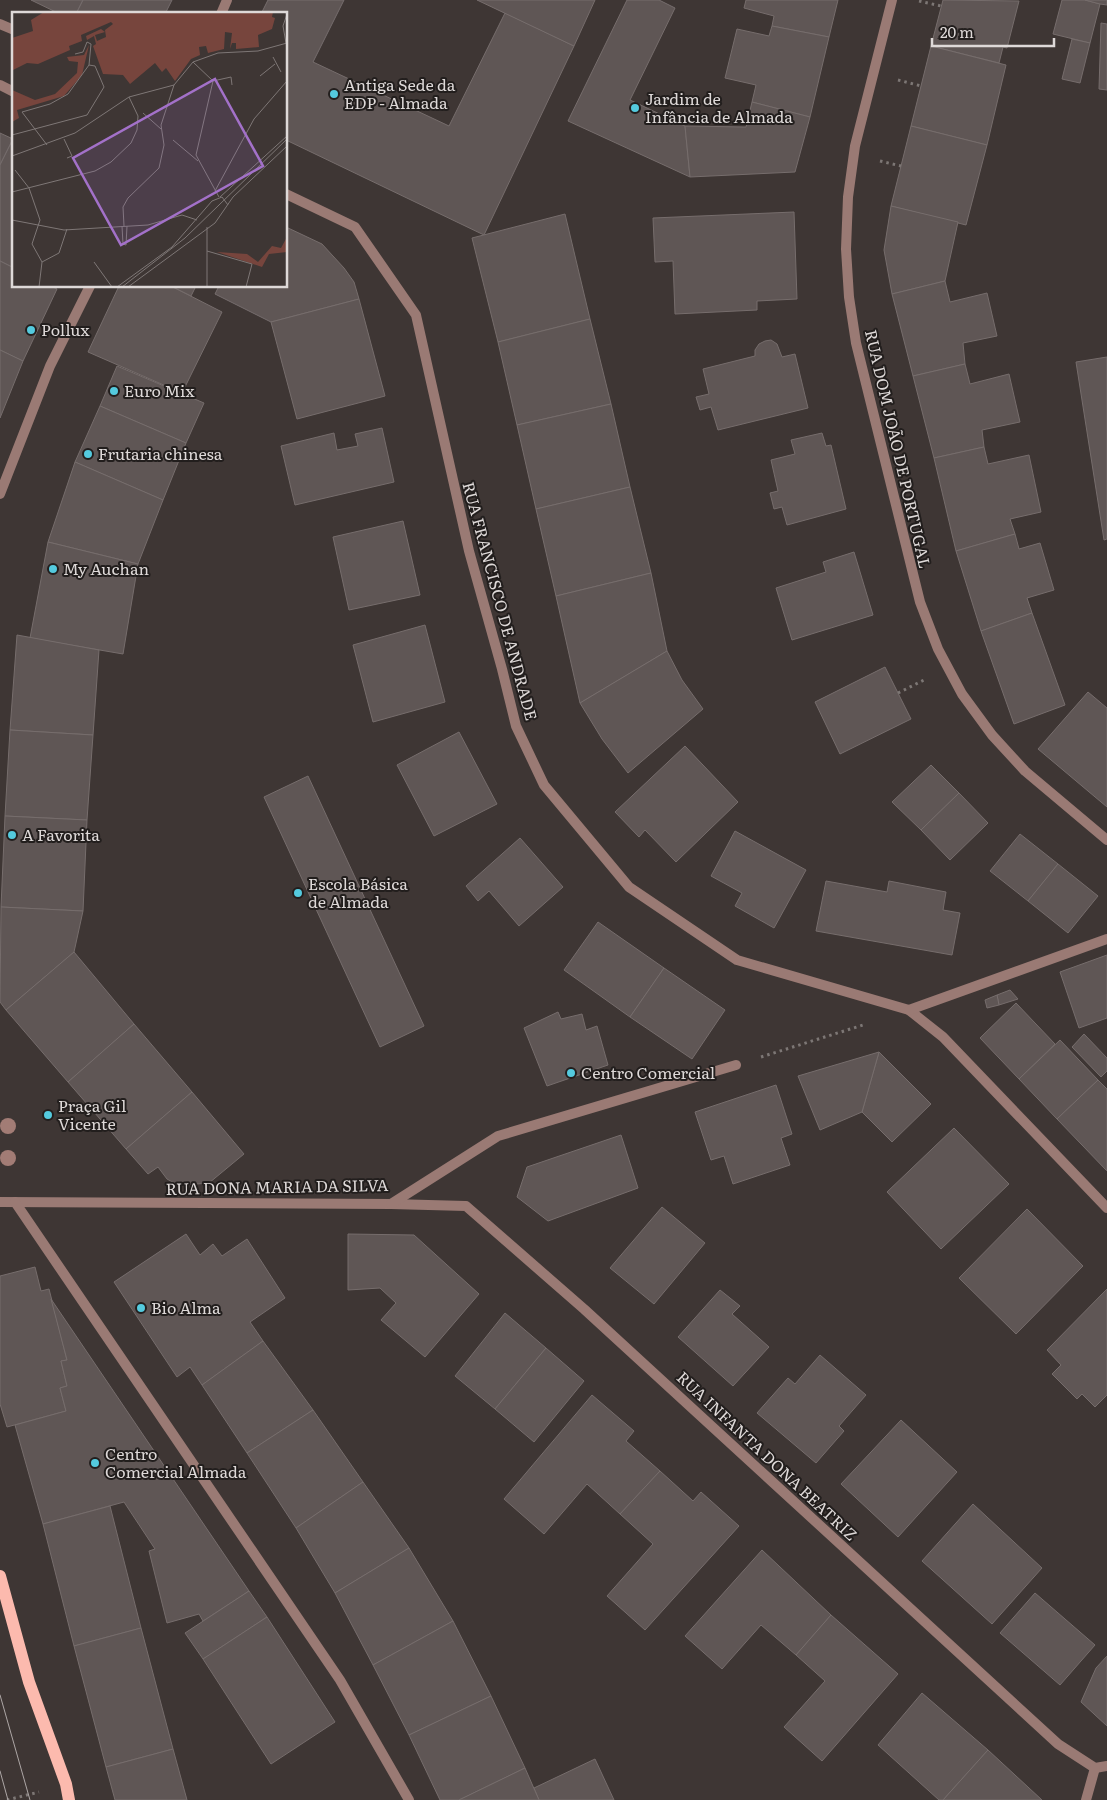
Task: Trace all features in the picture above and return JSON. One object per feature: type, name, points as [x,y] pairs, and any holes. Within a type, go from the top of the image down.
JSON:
[{"type":"main road","points":[[0,1576],[29,1682],[66,1784],[69,1800]]},
{"type":"street","points":[[222,12],[227,0]]},
{"type":"street","name":"RUA DOM JOÃO DE PORTUGAL","points":[[892,0],[854,146],[848,197],[846,249],[849,297],[856,343],[920,602],[938,649],[962,694],[992,735],[1025,771],[1107,840]]},
{"type":"street","points":[[0,24],[12,29]]},
{"type":"street","points":[[0,85],[12,91]]},
{"type":"street","name":"RUA FRANCISCO DE ANDRADE","points":[[288,195],[355,227],[416,315],[469,551],[516,726],[544,785],[629,887],[737,960],[908,1010]]},
{"type":"street","points":[[0,494],[50,366],[89,288]]},
{"type":"street","points":[[908,1010],[1107,939]]},
{"type":"street","points":[[908,1010],[943,1037],[1107,1208]]},
{"type":"street","name":"RUA DONA MARIA DA SILVA","points":[[0,1202],[391,1204],[498,1136],[736,1065]]},
{"type":"street","points":[[15,1202],[340,1680],[409,1800]]},
{"type":"street","name":"RUA INFANTA DONA BEATRIZ","points":[[391,1204],[466,1206],[584,1309],[1058,1744],[1095,1768]]},
{"type":"street","points":[[1086,1800],[1095,1768],[1107,1766]]},
{"type":"path","points":[[916,0],[941,6]]},
{"type":"path","points":[[893,79],[921,86]]},
{"type":"path","points":[[874,159],[901,166]]},
{"type":"path","points":[[898,693],[928,677]]},
{"type":"path","points":[[736,1065],[865,1024]]},
{"type":"building","points":[[31,0],[83,0],[77,12],[56,12]]},
{"type":"building","points":[[83,0],[172,0],[166,12],[77,12]]},
{"type":"building","name":"Antiga Sede da EDP - Almada","points":[[268,0],[344,0],[313,62],[449,126],[505,13],[574,46],[484,235],[288,141],[288,12],[262,12]]},
{"type":"building","points":[[477,0],[595,0],[574,46]]},
{"type":"building","points":[[627,0],[659,0],[675,8],[630,100],[685,126],[690,177],[568,121]]},
{"type":"building","points":[[746,0],[838,0],[829,37],[772,26],[774,16],[744,8]]},
{"type":"building","points":[[943,0],[1019,1],[1007,48],[1003,47],[999,63],[931,46]]},
{"type":"building","points":[[1062,0],[1085,0],[1100,4],[1090,43],[1053,34]]},
{"type":"building","points":[[1085,0],[1107,0],[1107,5],[1100,4]]},
{"type":"building","points":[[1101,23],[1107,24],[1107,90],[1099,89]]},
{"type":"building","points":[[772,26],[829,37],[810,117],[752,102],[756,85],[725,78],[737,29],[769,36]]},
{"type":"building","points":[[1072,39],[1090,43],[1080,83],[1062,79]]},
{"type":"building","points":[[931,46],[1006,65],[987,145],[911,126]]},
{"type":"building","points":[[752,102],[810,117],[795,172],[690,177],[685,126],[746,127]]},
{"type":"building","points":[[911,126],[987,145],[966,225],[891,206]]},
{"type":"building","points":[[0,133],[12,139],[12,141],[0,165]]},
{"type":"building","points":[[12,141],[12,267],[0,261],[0,165]]},
{"type":"building","points":[[891,206],[958,222],[945,281],[892,294],[884,250]]},
{"type":"building","points":[[794,212],[797,299],[757,301],[757,310],[675,314],[673,261],[655,262],[653,218]]},
{"type":"building","points":[[565,214],[590,319],[498,342],[472,238]]},
{"type":"building","points":[[288,228],[322,244],[354,282],[359,299],[271,322],[215,294],[218,288],[288,288]]},
{"type":"building","points":[[0,261],[12,267],[12,288],[57,289],[23,361],[0,350]]},
{"type":"building","points":[[945,281],[950,302],[987,293],[997,336],[963,343],[965,364],[913,376],[892,294]]},
{"type":"building","points":[[118,288],[175,288],[222,312],[182,393],[88,352]]},
{"type":"building","points":[[175,288],[195,288],[191,296]]},
{"type":"building","points":[[359,299],[385,396],[297,419],[271,322]]},
{"type":"building","points":[[590,319],[611,404],[517,425],[498,342]]},
{"type":"building","points":[[771,340],[777,344],[782,357],[795,354],[808,408],[718,430],[711,407],[700,410],[696,397],[709,394],[703,369],[755,356],[755,350],[759,344]]},
{"type":"building","points":[[0,350],[23,361],[0,418]]},
{"type":"building","points":[[1107,357],[1107,539],[1104,540],[1076,362]]},
{"type":"building","points":[[965,364],[970,384],[1009,374],[1020,422],[982,430],[984,447],[934,458],[913,376]]},
{"type":"building","points":[[117,366],[204,403],[186,443],[100,406]]},
{"type":"building","points":[[611,404],[630,487],[536,509],[517,425]]},
{"type":"building","points":[[100,406],[186,443],[163,500],[75,462]]},
{"type":"building","points":[[382,428],[394,482],[295,505],[281,446],[334,433],[337,450],[358,446],[355,434]]},
{"type":"building","points":[[822,433],[826,446],[831,445],[846,509],[787,525],[782,507],[774,509],[770,493],[778,491],[771,460],[795,454],[791,440]]},
{"type":"building","points":[[984,447],[988,464],[1029,455],[1041,512],[1010,519],[1015,534],[956,551],[934,458]]},
{"type":"building","points":[[75,462],[163,500],[138,564],[48,542]]},
{"type":"building","points":[[630,487],[651,573],[556,596],[536,509]]},
{"type":"building","points":[[403,521],[420,595],[349,610],[333,537]]},
{"type":"building","points":[[1015,534],[1019,549],[1040,543],[1054,590],[1027,598],[1032,613],[981,631],[956,551]]},
{"type":"building","points":[[48,542],[138,564],[123,654],[30,638]]},
{"type":"building","points":[[854,552],[873,615],[792,640],[776,588],[826,572],[823,562]]},
{"type":"building","points":[[651,573],[667,651],[580,703],[556,596]]},
{"type":"building","points":[[1032,613],[1065,705],[1014,724],[981,631]]},
{"type":"building","points":[[425,625],[445,702],[373,722],[353,645]]},
{"type":"building","points":[[17,635],[99,650],[93,735],[10,730]]},
{"type":"building","points":[[667,651],[682,680],[703,709],[628,773],[602,739],[580,703]]},
{"type":"building","points":[[885,667],[911,719],[840,754],[815,702]]},
{"type":"building","points":[[1088,692],[1107,708],[1107,807],[1038,749]]},
{"type":"building","points":[[10,730],[93,735],[87,820],[5,816]]},
{"type":"building","points":[[459,732],[497,804],[434,836],[397,765]]},
{"type":"building","points":[[685,746],[738,802],[676,862],[645,830],[639,837],[615,812]]},
{"type":"building","points":[[931,765],[959,793],[921,830],[892,802]]},
{"type":"building","points":[[308,776],[424,1026],[380,1047],[264,797]]},
{"type":"building","points":[[959,793],[988,823],[950,860],[921,830]]},
{"type":"building","points":[[5,816],[87,820],[83,911],[1,907]]},
{"type":"building","points":[[735,831],[806,870],[774,928],[735,906],[742,893],[711,876]]},
{"type":"building","points":[[1020,834],[1058,864],[1028,901],[990,871]]},
{"type":"building","points":[[520,838],[563,887],[519,926],[489,891],[478,901],[466,886]]},
{"type":"building","points":[[1058,864],[1098,896],[1068,933],[1028,901]]},
{"type":"building","points":[[826,881],[887,892],[889,881],[946,892],[943,910],[960,913],[952,955],[816,931]]},
{"type":"building","points":[[1,907],[83,911],[74,952],[6,1010],[0,1002]]},
{"type":"building","points":[[598,922],[664,968],[630,1017],[564,970]]},
{"type":"building","points":[[74,952],[134,1024],[68,1082],[6,1010]]},
{"type":"building","points":[[1107,955],[1107,1018],[1079,1028],[1060,972]]},
{"type":"building","points":[[664,968],[725,1010],[692,1059],[630,1017]]},
{"type":"building","points":[[1010,990],[1018,999],[999,1005],[997,995]]},
{"type":"building","points":[[997,995],[999,1005],[987,1008],[985,1000]]},
{"type":"building","points":[[1016,1003],[1055,1044],[1019,1079],[980,1038]]},
{"type":"building","points":[[558,1012],[561,1019],[582,1014],[586,1030],[597,1026],[608,1065],[547,1086],[524,1028]]},
{"type":"building","points":[[134,1024],[192,1092],[126,1149],[68,1082]]},
{"type":"building","points":[[1084,1034],[1107,1058],[1107,1071],[1101,1077],[1072,1047]]},
{"type":"building","points":[[1060,1040],[1098,1080],[1057,1119],[1019,1079]]},
{"type":"building","points":[[879,1052],[931,1104],[892,1142],[862,1112]]},
{"type":"building","points":[[879,1052],[862,1112],[820,1130],[798,1076]]},
{"type":"building","points":[[1098,1080],[1107,1089],[1107,1171],[1057,1119]]},
{"type":"building","points":[[776,1085],[792,1134],[781,1138],[790,1165],[733,1184],[724,1156],[711,1160],[695,1112]]},
{"type":"building","points":[[192,1092],[244,1154],[209,1183],[185,1185],[174,1183],[167,1179],[158,1167],[148,1174],[126,1149]]},
{"type":"building","points":[[954,1128],[1009,1184],[941,1249],[887,1192]]},
{"type":"building","points":[[621,1135],[638,1188],[548,1221],[517,1197],[527,1167]]},
{"type":"building","points":[[662,1207],[705,1243],[654,1304],[610,1268]]},
{"type":"building","points":[[1027,1209],[1083,1266],[1016,1334],[959,1278]]},
{"type":"building","points":[[186,1234],[200,1255],[213,1244],[222,1256],[247,1239],[285,1298],[250,1322],[263,1341],[202,1385],[190,1367],[177,1377],[114,1282]]},
{"type":"building","points":[[348,1234],[414,1235],[479,1294],[425,1357],[381,1320],[396,1303],[380,1288],[348,1290]]},
{"type":"building","points":[[35,1267],[41,1291],[49,1289],[67,1360],[61,1361],[67,1386],[60,1388],[66,1411],[7,1427],[0,1404],[0,1276]]},
{"type":"building","points":[[1107,1289],[1107,1395],[1095,1407],[1082,1394],[1077,1399],[1052,1374],[1061,1365],[1047,1350]]},
{"type":"building","points":[[720,1290],[740,1306],[732,1314],[769,1347],[733,1386],[678,1337]]},
{"type":"building","name":"Centro Comercial Almada","points":[[51,1299],[249,1591],[203,1621],[199,1614],[167,1623],[149,1551],[155,1549],[124,1502],[43,1524],[15,1425],[66,1411],[60,1388],[67,1386],[61,1361],[67,1360]]},
{"type":"building","points":[[505,1313],[546,1348],[495,1409],[455,1376]]},
{"type":"building","points":[[263,1341],[313,1410],[247,1453],[202,1385]]},
{"type":"building","points":[[546,1348],[584,1381],[534,1442],[495,1409]]},
{"type":"building","points":[[820,1355],[866,1395],[839,1426],[844,1431],[816,1463],[757,1413],[788,1378],[795,1384]]},
{"type":"building","points":[[592,1395],[634,1431],[626,1441],[660,1471],[620,1514],[587,1484],[544,1534],[504,1499]]},
{"type":"building","points":[[313,1410],[363,1482],[296,1528],[247,1453]]},
{"type":"building","points":[[901,1420],[957,1472],[898,1537],[841,1484]]},
{"type":"building","points":[[660,1471],[693,1501],[701,1492],[739,1526],[645,1630],[607,1596],[653,1544],[620,1514]]},
{"type":"building","points":[[363,1482],[409,1548],[335,1593],[296,1528]]},
{"type":"building","points":[[973,1504],[1042,1568],[992,1624],[922,1561]]},
{"type":"building","points":[[110,1506],[141,1628],[74,1646],[43,1524]]},
{"type":"building","points":[[409,1548],[453,1621],[373,1665],[335,1593]]},
{"type":"building","points":[[762,1550],[831,1615],[796,1655],[761,1625],[722,1669],[685,1636]]},
{"type":"building","points":[[249,1591],[267,1617],[203,1659],[185,1633]]},
{"type":"building","points":[[1035,1593],[1095,1645],[1060,1685],[1000,1633]]},
{"type":"building","points":[[831,1615],[898,1674],[822,1761],[784,1727],[825,1681],[796,1655]]},
{"type":"building","points":[[267,1617],[335,1722],[271,1764],[203,1659]]},
{"type":"building","points":[[453,1621],[491,1696],[409,1735],[373,1665]]},
{"type":"building","points":[[141,1628],[173,1749],[106,1767],[74,1646]]},
{"type":"building","points":[[1107,1656],[1107,1726],[1081,1702],[1096,1668]]},
{"type":"building","points":[[922,1693],[988,1750],[943,1800],[939,1800],[878,1745]]},
{"type":"building","points":[[491,1696],[525,1768],[459,1800],[440,1800],[409,1735]]},
{"type":"building","points":[[173,1749],[187,1800],[115,1800],[106,1767]]},
{"type":"building","points":[[988,1750],[1042,1800],[943,1800]]},
{"type":"building","points":[[595,1759],[614,1800],[539,1800],[534,1788]]},
{"type":"building","points":[[525,1768],[539,1800],[459,1800]]},
{"type":"tram line","points":[[0,1695],[30,1800]]},
{"type":"tram line","points":[[0,1771],[8,1800]]},
{"type":"place","name":"Antiga Sede da EDP - Almada","points":[[334,94]]},
{"type":"place","name":"Jardim de Infância de Almada","points":[[635,108]]},
{"type":"place","name":"Pollux","points":[[31,330]]},
{"type":"place","name":"Euro Mix","points":[[114,391]]},
{"type":"place","name":"Frutaria chinesa","points":[[88,454]]},
{"type":"place","name":"My Auchan","points":[[53,569]]},
{"type":"place","name":"A Favorita","points":[[12,835]]},
{"type":"place","name":"Escola Básica de Almada","points":[[298,893]]},
{"type":"place","name":"Centro Comercial","points":[[571,1073]]},
{"type":"place","name":"Praça Gil Vicente","points":[[48,1115]]},
{"type":"place","name":"Bio Alma","points":[[141,1308]]},
{"type":"place","name":"Centro Comercial Almada","points":[[95,1463]]}]
